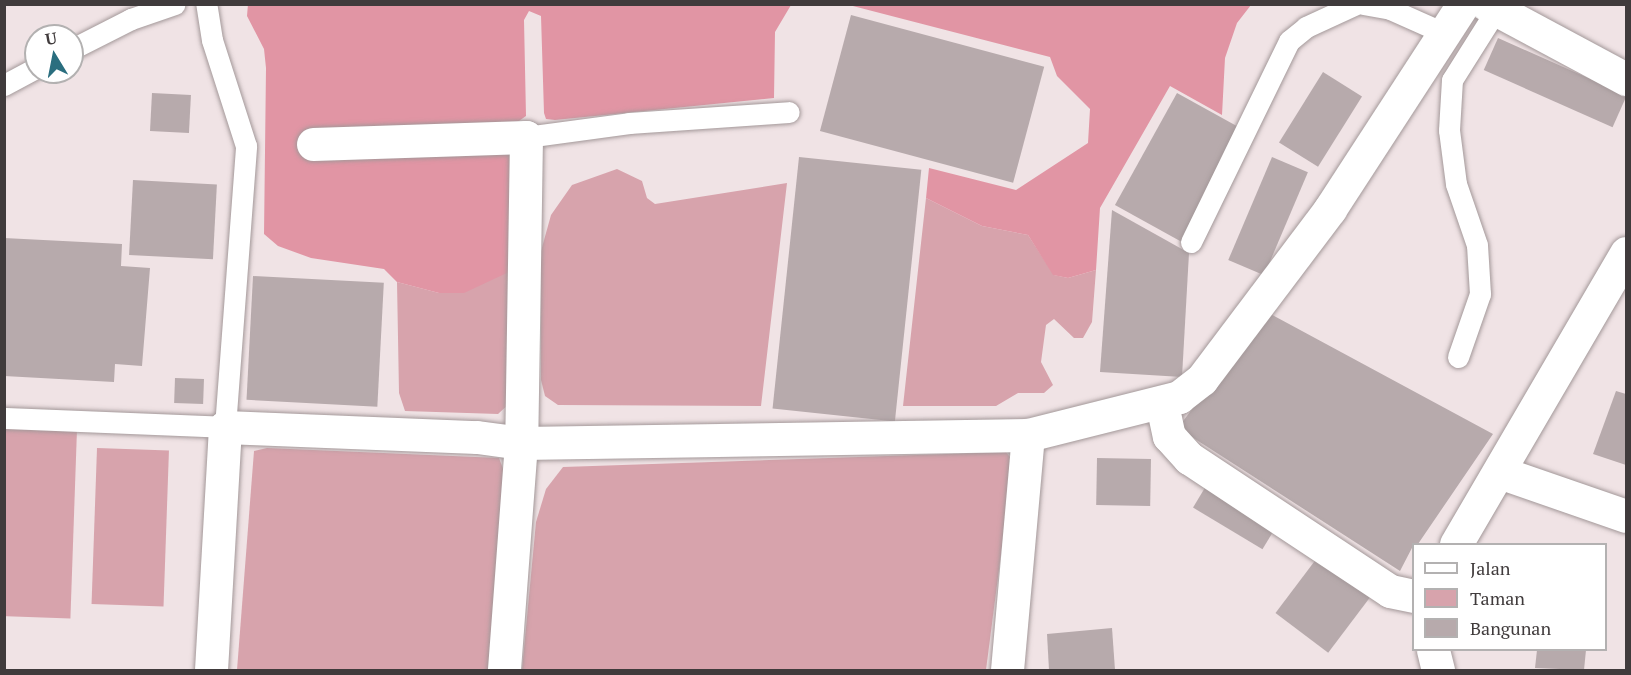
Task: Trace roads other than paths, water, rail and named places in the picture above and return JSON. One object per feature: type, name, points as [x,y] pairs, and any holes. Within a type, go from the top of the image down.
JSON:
[{"type":"street","points":[[211,670],[225,427],[477,437],[521,443],[1028,435],[1162,404],[1202,379],[1330,209],[1463,4]]},
{"type":"street","points":[[1491,7],[1626,79]]},
{"type":"street","points":[[312,144],[526,137],[521,443],[504,670]]},
{"type":"street","points":[[1457,543],[1626,253]]},
{"type":"street","points":[[1162,404],[1169,436],[1189,458],[1390,591],[1412,596]]},
{"type":"street","points":[[1007,670],[1028,435]]},
{"type":"street","points":[[1499,472],[1626,516]]},
{"type":"street","points":[[1432,651],[1438,670]]},
{"type":"lane","points":[[84,44],[131,19],[175,4]]},
{"type":"lane","points":[[4,418],[225,427],[246,146],[212,40],[206,4]]},
{"type":"lane","points":[[1191,242],[1289,41],[1306,27],[1356,4]]},
{"type":"lane","points":[[1363,4],[1390,9],[1444,33]]},
{"type":"lane","points":[[1458,357],[1480,294],[1477,245],[1456,184],[1449,130],[1452,80],[1491,7]]},
{"type":"lane","points":[[4,86],[24,75]]},
{"type":"lane","points":[[526,137],[629,123],[789,112]]}]
